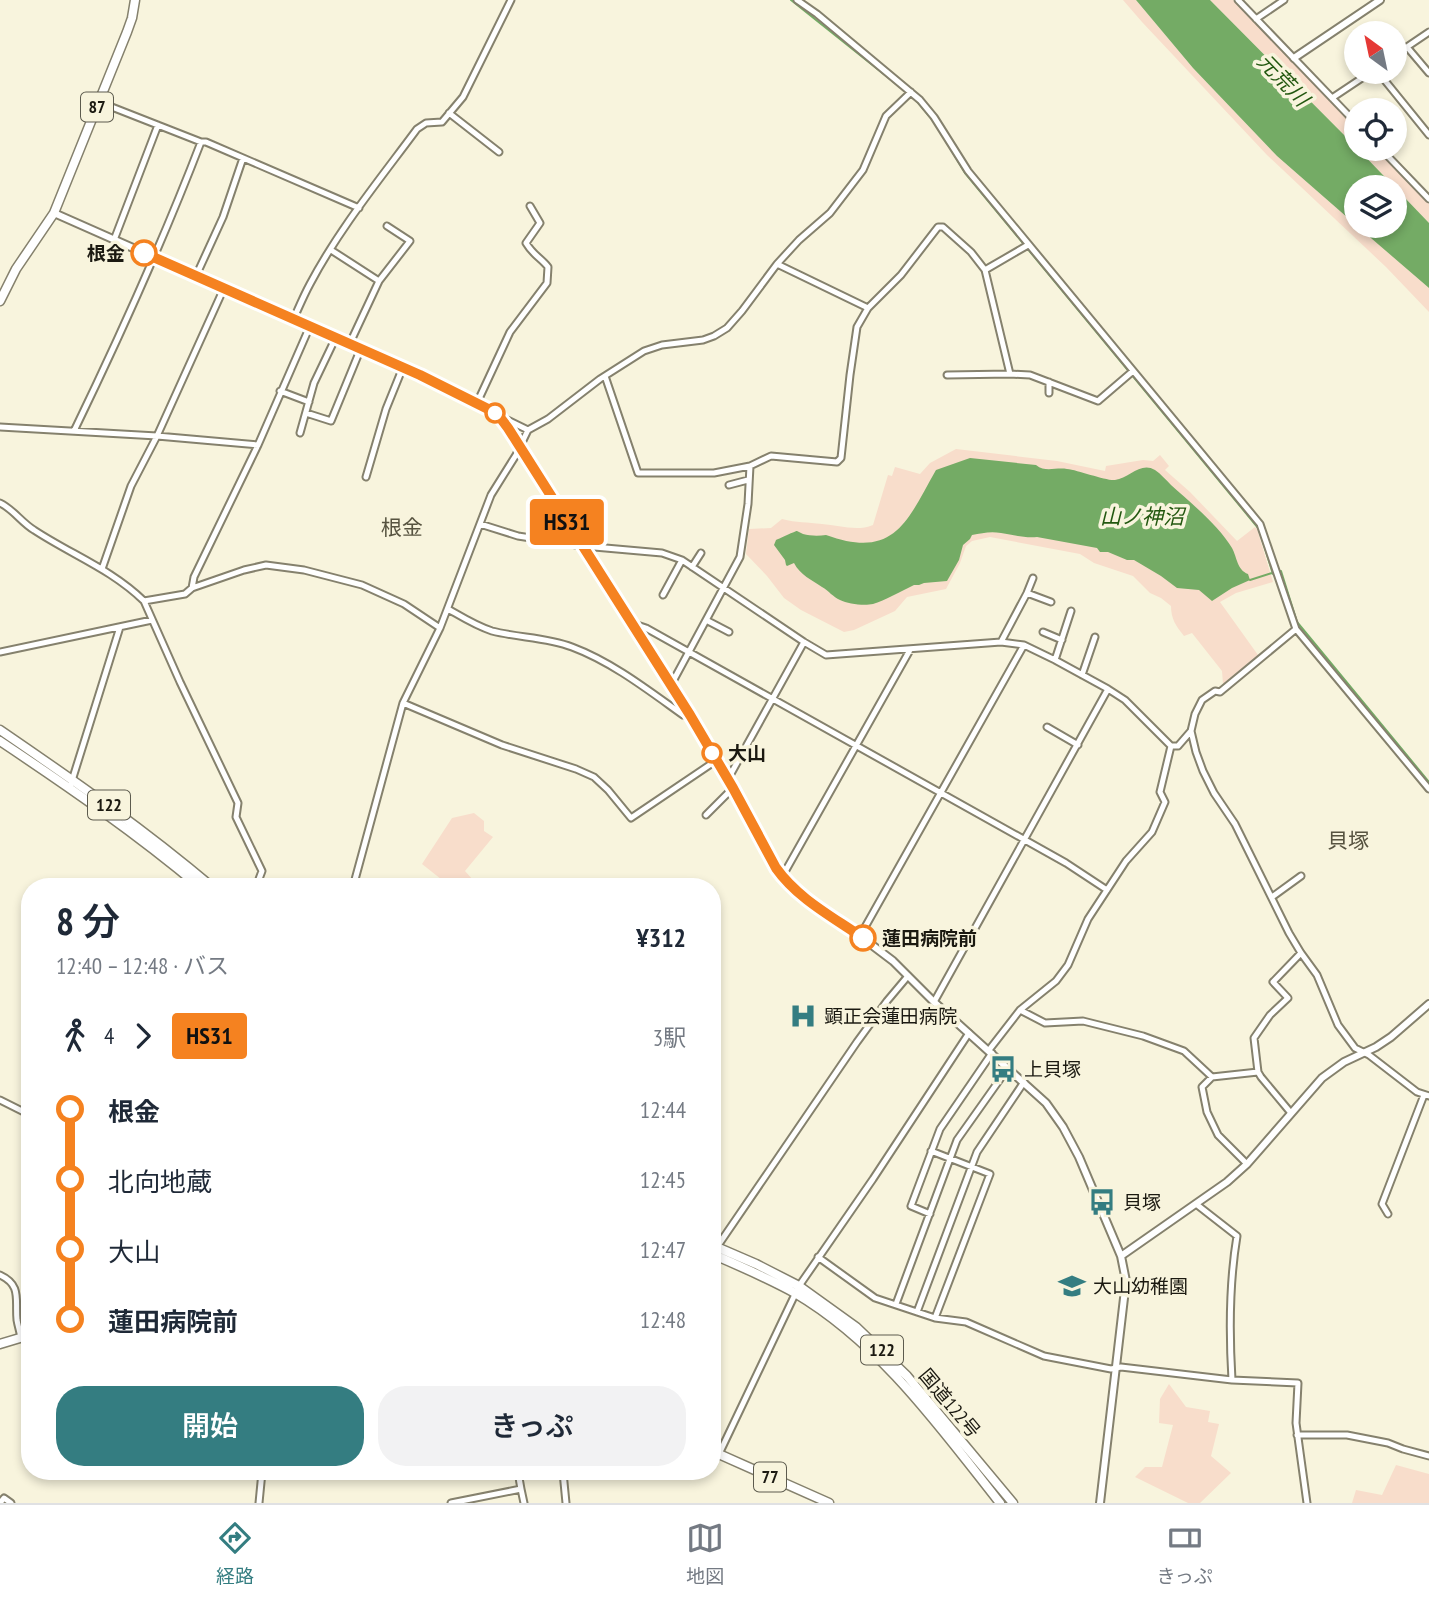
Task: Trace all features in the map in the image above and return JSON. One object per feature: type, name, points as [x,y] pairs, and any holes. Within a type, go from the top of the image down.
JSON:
[{"type":"main road","name":"87","points":[[0,301],[16,269],[54,213],[129,25],[135,0]]},
{"type":"main road","name":"122","points":[[0,730],[155,841],[201,878]]},
{"type":"main road","name":"122","points":[[0,741],[71,783],[189,878]]},
{"type":"main road","name":"国道122号","points":[[721,1252],[753,1271],[797,1290],[856,1327],[907,1376],[1013,1503]]},
{"type":"main road","name":"国道122号","points":[[797,1290],[885,1364],[1000,1503]]},
{"type":"main road","points":[[0,1344],[21,1337]]},
{"type":"main road","name":"77","points":[[721,1455],[829,1503]]},
{"type":"street","points":[[294,318],[310,284],[331,250],[417,129],[426,123],[442,122],[463,97],[511,0]]},
{"type":"street","points":[[797,0],[911,92],[934,117],[968,171],[1260,524],[1296,629],[1429,789]]},
{"type":"street","points":[[1238,0],[1344,110]]},
{"type":"street","points":[[1256,19],[1284,0]]},
{"type":"street","points":[[1294,58],[1380,0]]},
{"type":"street","points":[[1429,32],[1407,47],[1429,74]]},
{"type":"street","points":[[1332,98],[1353,84]]},
{"type":"street","points":[[1388,84],[1429,135]]},
{"type":"street","points":[[355,878],[402,704],[440,628],[491,495],[528,430],[644,351],[662,345],[703,340],[727,328],[776,264],[830,213],[863,170],[886,116],[911,92]]},
{"type":"street","points":[[99,102],[206,142],[359,208]]},
{"type":"street","points":[[449,113],[499,152]]},
{"type":"street","points":[[114,240],[158,125]]},
{"type":"street","points":[[74,430],[154,258],[201,142]]},
{"type":"street","points":[[196,276],[223,217],[243,158]]},
{"type":"street","points":[[1392,161],[1429,199]]},
{"type":"street","points":[[1421,191],[1429,185]]},
{"type":"street","points":[[477,403],[510,332],[547,283],[548,267],[532,253],[526,243],[540,223],[530,206]]},
{"type":"street","points":[[54,213],[403,367],[528,430]]},
{"type":"street","points":[[350,343],[379,281],[410,242],[387,226]]},
{"type":"street","points":[[605,376],[638,473],[715,473],[750,466],[771,456],[837,462],[841,458],[857,327],[868,308],[901,275],[938,227],[943,228],[971,252],[985,270],[1010,374]]},
{"type":"street","points":[[985,270],[1028,245]]},
{"type":"street","points":[[331,250],[379,281]]},
{"type":"street","points":[[776,264],[868,308]]},
{"type":"street","points":[[102,569],[131,486],[157,436],[224,288]]},
{"type":"street","points":[[192,587],[194,577],[258,445],[310,326]]},
{"type":"street","points":[[300,433],[313,383],[336,337]]},
{"type":"street","points":[[306,412],[331,421],[361,348]]},
{"type":"street","points":[[366,477],[386,409],[403,367]]},
{"type":"street","points":[[947,375],[1030,375],[1098,401],[1133,371]]},
{"type":"street","points":[[1049,382],[1049,393]]},
{"type":"street","points":[[280,391],[309,402]]},
{"type":"street","points":[[499,416],[690,715],[782,877],[802,895],[892,961],[1046,1103],[1063,1126],[1121,1256],[1126,1281],[1100,1503]]},
{"type":"street","points":[[0,427],[74,430],[258,445]]},
{"type":"street","points":[[671,685],[740,557],[748,504],[750,466]]},
{"type":"street","points":[[729,485],[748,480]]},
{"type":"street","points":[[0,503],[30,528],[127,585],[144,601],[238,803],[236,817],[261,871],[259,878]]},
{"type":"street","points":[[480,524],[518,536],[583,546],[662,553],[682,560],[826,655],[1001,642],[1024,645],[1125,700],[1171,746],[1178,746],[1191,731]]},
{"type":"street","points":[[692,566],[701,553]]},
{"type":"street","points":[[663,595],[682,560]]},
{"type":"street","points":[[144,601],[185,594],[192,587],[266,565],[304,570],[362,584],[404,604],[440,628]]},
{"type":"street","points":[[1001,642],[1033,578]]},
{"type":"street","points":[[1027,593],[1051,602]]},
{"type":"street","points":[[448,609],[492,631],[548,639],[572,647],[645,687],[683,715],[690,715]]},
{"type":"street","points":[[1055,660],[1072,611]]},
{"type":"street","points":[[0,652],[152,620]]},
{"type":"street","points":[[706,620],[729,632]]},
{"type":"street","points":[[631,622],[1066,863],[1107,890]]},
{"type":"street","points":[[71,783],[120,627]]},
{"type":"street","points":[[1296,629],[1220,692],[1215,691],[1202,700],[1191,731],[1202,771],[1235,824],[1301,953],[1317,975],[1338,1025],[1355,1048],[1426,1096],[1382,1204],[1388,1214]]},
{"type":"street","points":[[1042,632],[1062,640]]},
{"type":"street","points":[[1082,675],[1095,637]]},
{"type":"street","points":[[727,779],[804,642]]},
{"type":"street","points":[[860,936],[1024,645]]},
{"type":"street","points":[[782,877],[910,650]]},
{"type":"street","points":[[934,1002],[1108,689]]},
{"type":"street","points":[[402,704],[502,746],[594,777],[631,818],[717,760]]},
{"type":"street","points":[[1047,727],[1078,745]]},
{"type":"street","points":[[930,1214],[911,1206],[940,1129],[1020,1010],[1056,981],[1068,965],[1088,919],[1126,861],[1152,832],[1166,802],[1160,792],[1171,746]]},
{"type":"street","points":[[706,815],[733,788]]},
{"type":"street","points":[[1272,897],[1301,876]]},
{"type":"street","points":[[1291,1113],[1258,1072],[1254,1038],[1270,1015],[1288,998],[1273,982],[1301,953]]},
{"type":"street","points":[[721,1238],[857,1042],[908,976]]},
{"type":"street","points":[[1121,1256],[1227,1182],[1247,1164],[1322,1078],[1344,1062],[1391,1037],[1429,1004]]},
{"type":"street","points":[[1020,1010],[1045,1023],[1083,1021],[1143,1036],[1184,1051],[1212,1077]]},
{"type":"street","points":[[721,1440],[797,1290],[969,1032]]},
{"type":"street","points":[[896,1304],[957,1140],[1008,1068]]},
{"type":"street","points":[[1247,1164],[1218,1136],[1207,1112],[1202,1087],[1212,1077],[1258,1072]]},
{"type":"street","points":[[917,1312],[977,1152],[1024,1082]]},
{"type":"street","points":[[0,1100],[21,1109]]},
{"type":"street","points":[[931,1151],[990,1174],[936,1318]]},
{"type":"street","points":[[1196,1204],[1237,1236],[1232,1265],[1229,1326],[1232,1380]]},
{"type":"street","points":[[818,1257],[875,1298],[936,1318],[966,1322],[1044,1356],[1111,1368],[1297,1384],[1297,1434],[1307,1503]]},
{"type":"street","points":[[0,1275],[10,1279],[17,1294],[17,1321],[21,1328]]},
{"type":"street","points":[[1297,1434],[1347,1435],[1388,1443],[1429,1456]]},
{"type":"street","points":[[259,1503],[261,1480]]},
{"type":"street","points":[[519,1480],[524,1503]]},
{"type":"street","points":[[564,1480],[566,1503]]},
{"type":"street","points":[[451,1503],[521,1489]]},
{"type":"street","points":[[0,1503],[4,1498],[11,1503]]},
{"type":"shaded area","points":[[1123,0],[1136,0],[1193,68],[1277,156],[1344,214],[1344,227],[1267,155]]},
{"type":"shaded area","points":[[1210,0],[1233,0],[1344,116],[1344,135]]},
{"type":"shaded area","points":[[1370,161],[1388,161],[1401,175],[1383,175]]},
{"type":"shaded area","points":[[1407,181],[1429,204],[1429,223],[1407,200]]},
{"type":"shaded area","points":[[1355,238],[1371,238],[1429,288],[1429,312]]},
{"type":"shaded area","name":"山ノ神沼","points":[[956,449],[1057,461],[1105,471],[1106,466],[1153,461],[1160,455],[1169,466],[1165,470],[1237,541],[1255,527],[1257,529],[1273,582],[1236,593],[1220,602],[1258,655],[1223,684],[1222,671],[1192,633],[1184,636],[1173,619],[1171,606],[1150,593],[1133,576],[1094,563],[1080,554],[990,537],[972,541],[966,546],[946,589],[907,597],[895,611],[844,632],[784,598],[746,554],[749,529],[771,528],[782,519],[854,528],[873,525],[888,475],[892,476],[895,467],[920,474],[930,463]]},
{"type":"shaded area","points":[[474,813],[484,821],[484,831],[493,837],[465,871],[471,878],[440,878],[422,864],[452,818]]},
{"type":"shaded area","points":[[1169,1384],[1186,1407],[1210,1411],[1208,1422],[1219,1424],[1211,1456],[1231,1473],[1200,1503],[1188,1503],[1135,1477],[1145,1467],[1162,1467],[1173,1425],[1159,1423],[1160,1399]]},
{"type":"shaded area","points":[[1396,1465],[1429,1474],[1429,1503],[1352,1503],[1356,1490],[1382,1495]]},
{"type":"water","name":"元荒川","points":[[1136,0],[1210,0],[1344,135],[1344,161],[1369,161],[1383,175],[1344,175],[1344,215],[1277,156],[1193,68]]},
{"type":"water","points":[[1407,200],[1429,223],[1429,288],[1371,238],[1407,238]]},
{"type":"water","name":"山ノ神沼","points":[[970,458],[1036,465],[1047,469],[1067,469],[1111,480],[1120,479],[1145,467],[1155,470],[1220,531],[1250,580],[1212,601],[1199,590],[1177,588],[1134,560],[1100,552],[1097,548],[990,532],[972,535],[963,545],[959,560],[947,581],[914,585],[877,603],[861,605],[838,599],[803,574],[794,563],[787,566],[774,545],[776,540],[797,531],[806,535],[826,535],[868,543],[883,539],[907,520],[936,470]]},
{"type":"waterway","points":[[791,0],[915,99],[935,123],[965,173],[1259,529],[1274,574]]},
{"type":"waterway","points":[[1279,572],[1281,571],[1297,622],[1429,782]]},
{"type":"waterway","points":[[1250,580],[1272,573]]},
{"type":"bus line","name":"HS31","points":[[144,253],[420,375],[499,416],[690,715],[782,877],[801,894],[863,938]]},
{"type":"place","name":"根金","points":[[144,253]]},
{"type":"place","name":"大山","points":[[712,753]]},
{"type":"place","name":"蓮田病院前","points":[[863,938]]},
{"type":"place","name":"顕正会蓮田病院","points":[[803,1016]]},
{"type":"place","name":"上貝塚","points":[[1003,1069]]},
{"type":"place","name":"貝塚","points":[[1102,1202]]},
{"type":"place","name":"大山幼稚園","points":[[1072,1286]]},
{"type":"district","name":"根金","points":[[402,528]]},
{"type":"district","name":"貝塚","points":[[1348,841]]}]
